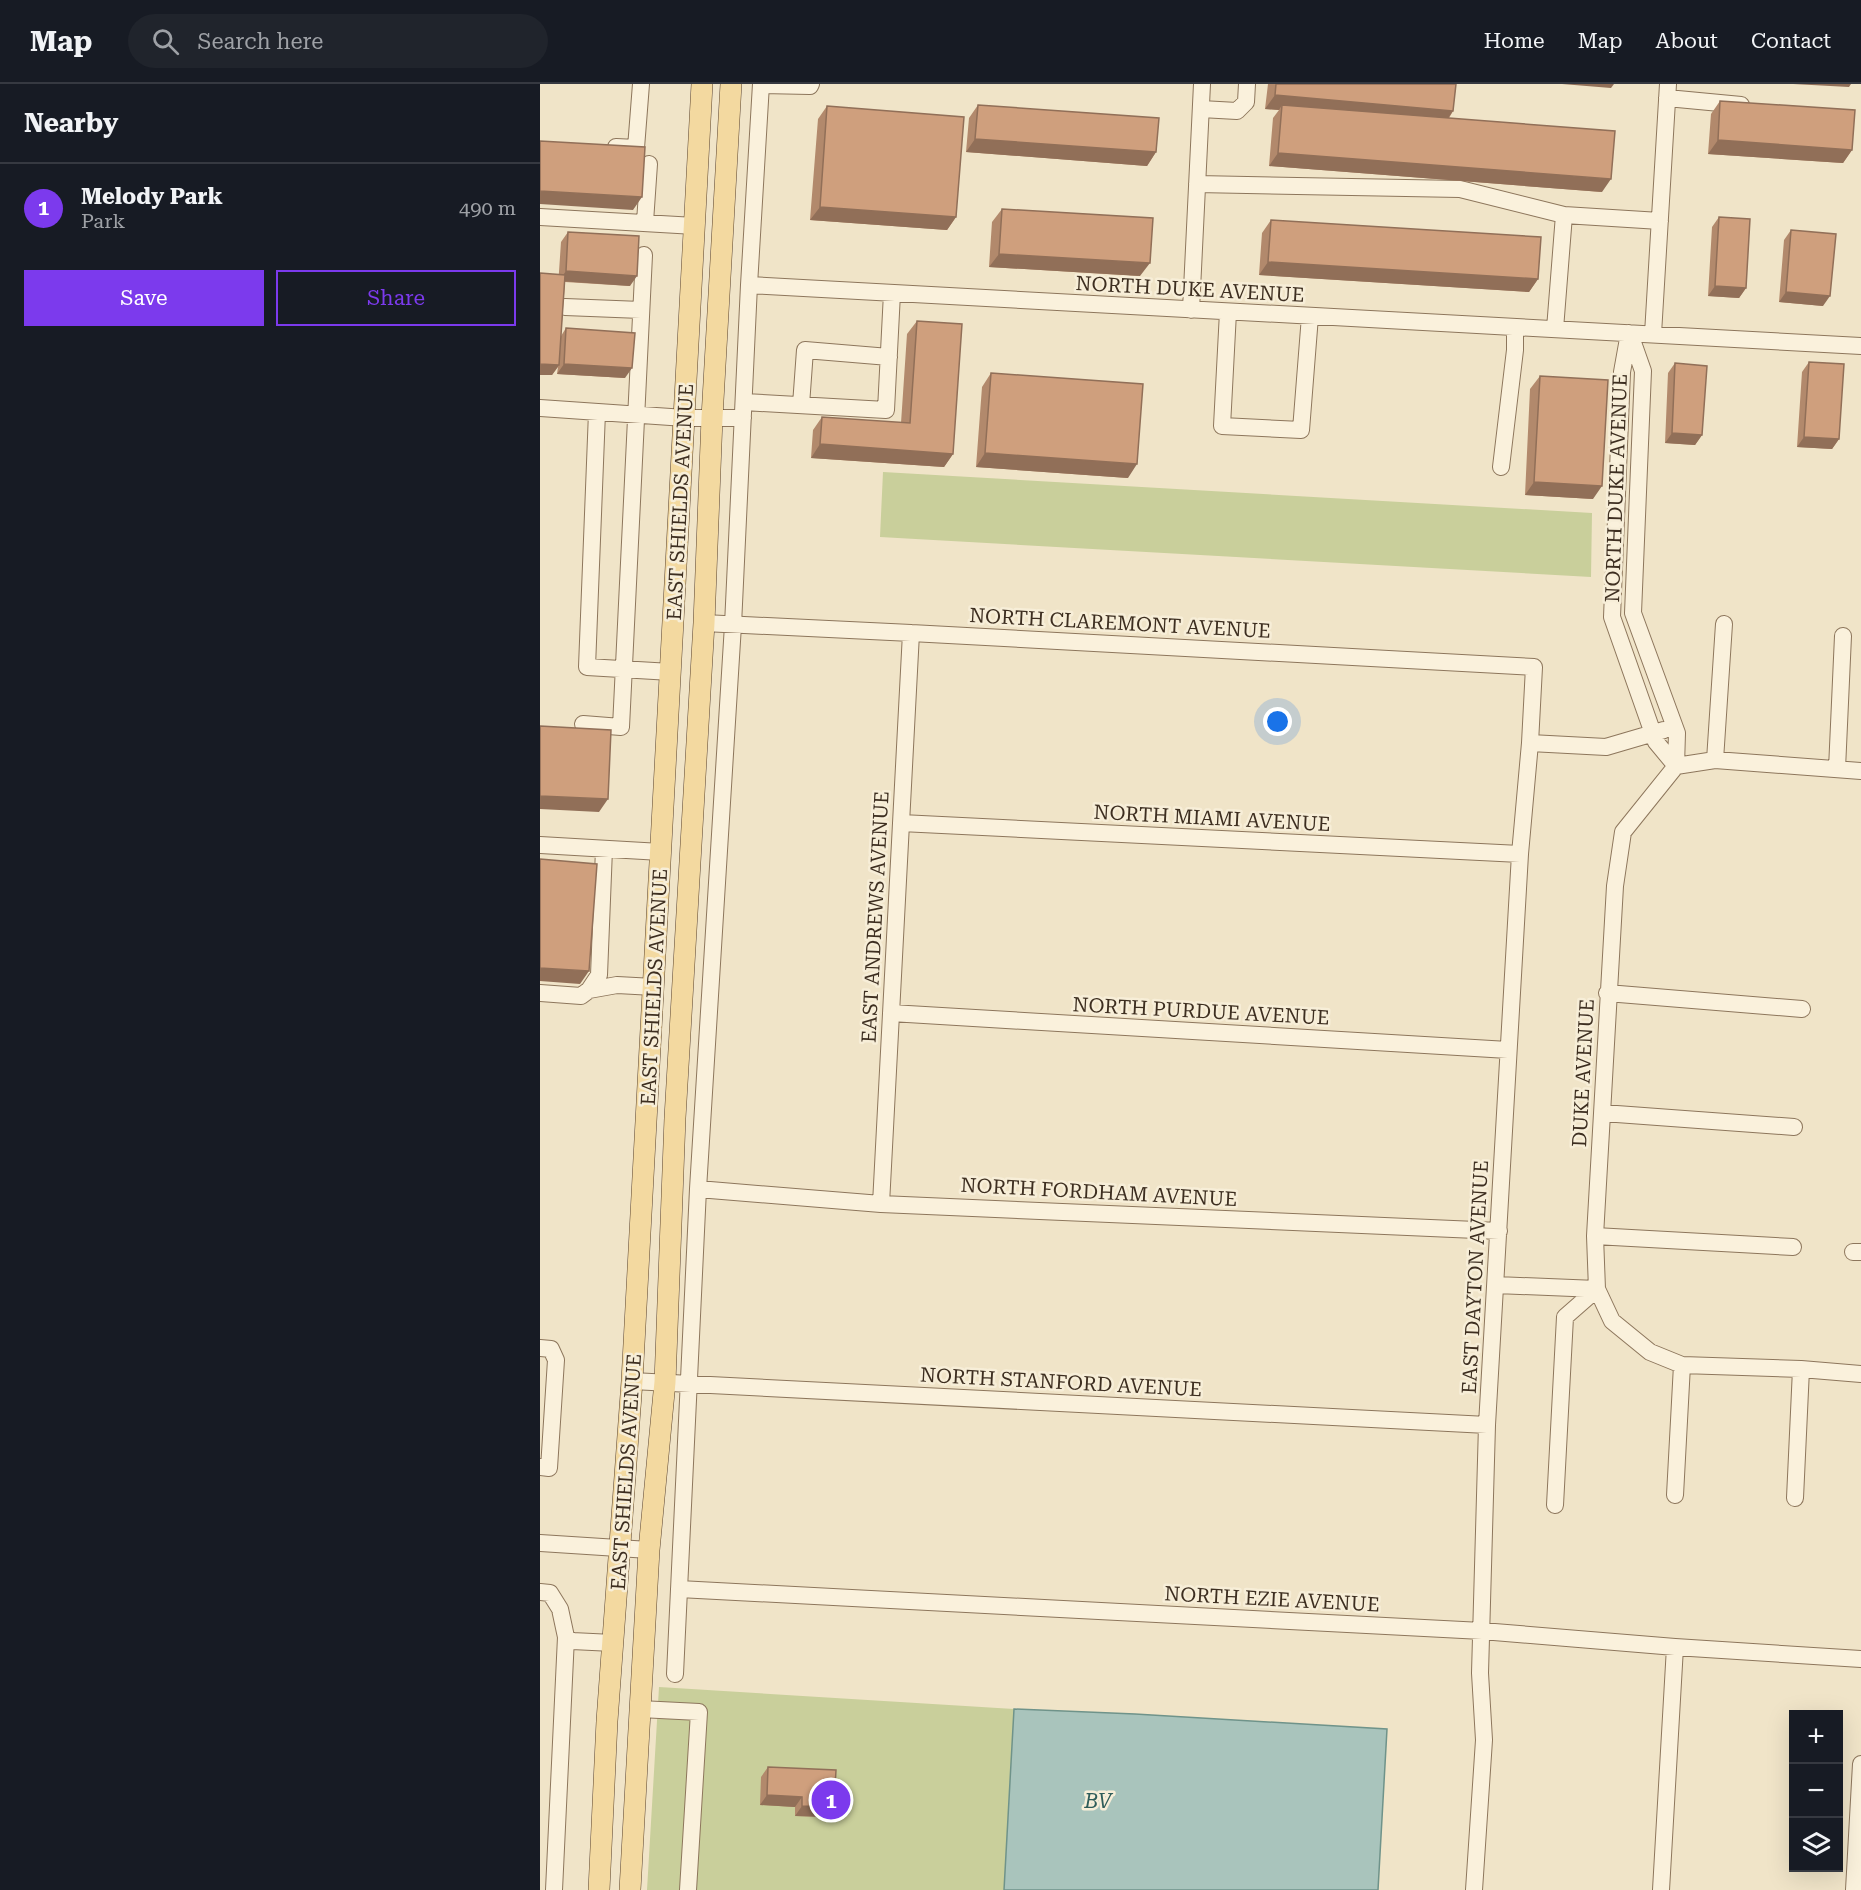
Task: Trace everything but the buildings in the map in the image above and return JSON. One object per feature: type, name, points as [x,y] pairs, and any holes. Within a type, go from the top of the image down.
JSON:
[{"type":"main road","name":"EAST SHIELDS AVENUE","points":[[598,1890],[632,1381],[635,986],[661,852],[702,84]]},
{"type":"main road","name":"EAST SHIELDS AVENUE","points":[[630,1890],[649,1550],[664,1382],[675,1129],[704,623],[712,418],[731,84]]},
{"type":"main road","points":[[604,1783],[615,1841],[612,1890]]},
{"type":"street","points":[[604,146],[636,148],[640,84]]},
{"type":"street","points":[[675,1674],[698,1189],[734,625],[749,285],[761,85],[810,86],[811,84]]},
{"type":"street","points":[[1191,310],[1202,84]]},
{"type":"street","points":[[1201,109],[1237,111],[1246,102],[1247,84]]},
{"type":"street","points":[[1653,334],[1668,91],[1761,106]]},
{"type":"street","points":[[645,222],[649,164]]},
{"type":"street","points":[[1197,184],[1460,189],[1564,215],[1660,221]]},
{"type":"street","points":[[1555,329],[1564,215]]},
{"type":"street","points":[[540,217],[695,226]]},
{"type":"street","points":[[583,724],[621,727],[644,255]]},
{"type":"street","name":"NORTH DUKE AVENUE","points":[[749,285],[1861,346]]},
{"type":"street","points":[[540,408],[685,418],[712,418],[744,410],[801,405],[886,410],[892,293]]},
{"type":"street","points":[[565,307],[641,310]]},
{"type":"street","points":[[1228,312],[1222,426],[1301,430],[1310,316]]},
{"type":"street","points":[[1501,467],[1515,350],[1515,327]]},
{"type":"street","name":"NORTH DUKE AVENUE","points":[[1629,333],[1642,371],[1633,613],[1677,733],[1676,766]]},
{"type":"street","name":"NORTH DUKE AVENUE","points":[[1629,333],[1622,372],[1612,617],[1656,742],[1676,766]]},
{"type":"street","points":[[801,405],[805,350],[889,357]]},
{"type":"street","points":[[597,412],[587,666],[671,672]]},
{"type":"street","name":"NORTH CLAREMONT AVENUE","points":[[704,623],[1534,667]]},
{"type":"street","points":[[1715,760],[1724,624]]},
{"type":"street","name":"EAST ANDREWS AVENUE","points":[[881,1204],[911,633]]},
{"type":"street","points":[[1836,769],[1844,636]]},
{"type":"street","name":"EAST DAYTON AVENUE","points":[[1474,1890],[1484,1740],[1480,1673],[1487,1425],[1520,854],[1534,667]]},
{"type":"street","points":[[1530,744],[1606,747],[1654,734],[1673,726]]},
{"type":"street","points":[[1676,766],[1715,760],[1861,771]]},
{"type":"street","name":"DUKE AVENUE","points":[[1676,766],[1623,832],[1615,886],[1607,993],[1603,1113],[1595,1236],[1597,1289],[1612,1321],[1650,1352],[1682,1365],[1801,1369],[1861,1374]]},
{"type":"street","name":"NORTH MIAMI AVENUE","points":[[901,823],[1520,854]]},
{"type":"street","points":[[540,845],[661,852]]},
{"type":"street","points":[[540,993],[581,996],[589,990],[599,975],[604,849]]},
{"type":"street","points":[[589,990],[606,986],[635,986]]},
{"type":"street","points":[[1607,993],[1802,1009]]},
{"type":"street","name":"NORTH PURDUE AVENUE","points":[[891,1013],[1508,1050]]},
{"type":"street","points":[[1603,1113],[1794,1127]]},
{"type":"street","name":"NORTH FORDHAM AVENUE","points":[[698,1189],[881,1204],[1499,1231]]},
{"type":"street","points":[[1595,1236],[1793,1247]]},
{"type":"street","points":[[1496,1286],[1597,1289]]},
{"type":"street","points":[[1555,1505],[1565,1317],[1597,1289]]},
{"type":"street","points":[[540,1348],[551,1348],[555,1360],[549,1468],[540,1467]]},
{"type":"street","points":[[1675,1495],[1682,1365]]},
{"type":"street","points":[[1795,1498],[1801,1369]]},
{"type":"street","name":"NORTH STANFORD AVENUE","points":[[632,1381],[1487,1425]]},
{"type":"street","points":[[540,1543],[649,1550]]},
{"type":"street","name":"NORTH EZIE AVENUE","points":[[679,1589],[1482,1630],[1675,1647],[1861,1659]]},
{"type":"street","points":[[540,1592],[550,1593],[560,1609],[566,1637],[554,1890]]},
{"type":"street","points":[[566,1637],[572,1641],[613,1643]]},
{"type":"street","points":[[1661,1890],[1675,1647]]},
{"type":"street","points":[[639,1709],[699,1712],[688,1890]]},
{"type":"street","points":[[1854,1890],[1861,1764]]},
{"type":"green space","points":[[883,472],[1592,513],[1591,577],[880,537]]},
{"type":"green space","points":[[659,1687],[1014,1709],[1004,1890],[647,1890]]},
{"type":"water","name":"BV","points":[[1014,1709],[1387,1729],[1378,1890],[1004,1890]]},
{"type":"place","name":"Melody Park","points":[[831,1800]]}]
